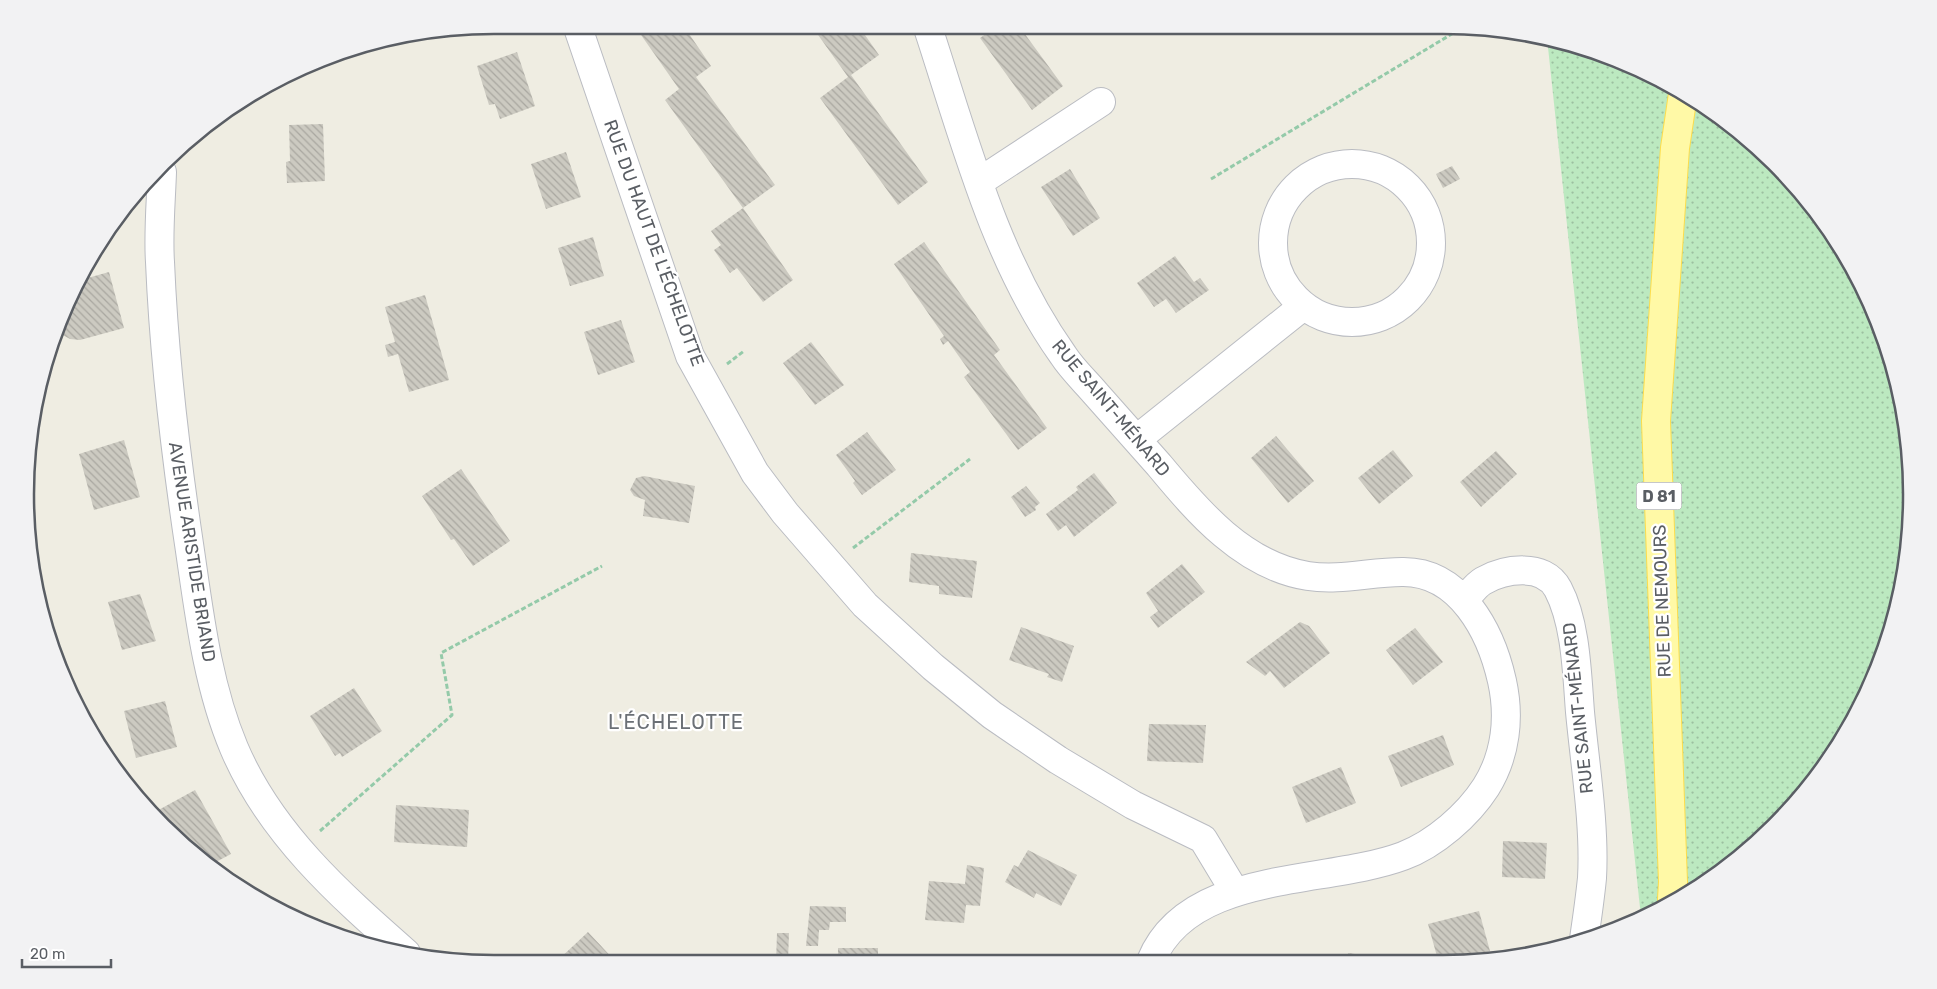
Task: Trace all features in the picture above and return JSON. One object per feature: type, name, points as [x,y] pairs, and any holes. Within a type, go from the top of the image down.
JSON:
[{"type":"main road","name":"RUE DE NEMOURS","points":[[1673,894],[1674,882],[1656,421],[1675,148],[1682,101]]},
{"type":"street","name":"RUE DU HAUT DE L'ÉCHELOTTE","points":[[580,34],[690,356],[755,473],[780,506],[865,605],[933,667],[992,715],[1058,760],[1133,805],[1203,839],[1235,892]]},
{"type":"street","name":"RUE SAINT-MÉNARD","points":[[930,34],[979,182],[1006,254],[1031,306],[1064,357],[1204,518],[1248,551],[1273,566],[1299,575],[1324,579],[1391,572],[1424,574],[1438,580],[1464,600],[1478,619],[1493,646],[1503,684],[1508,723],[1499,759],[1491,779],[1480,797],[1456,822],[1407,855],[1375,864],[1235,892]]},
{"type":"street","points":[[979,182],[1101,102]]},
{"type":"street","points":[[1349,164],[1376,167],[1401,180],[1418,198],[1429,221],[1432,246],[1427,270],[1415,292],[1396,310],[1374,320],[1349,324],[1324,319],[1302,307],[1284,286],[1273,260],[1272,233],[1281,206],[1298,184],[1322,169],[1349,164]]},
{"type":"street","name":"AVENUE ARISTIDE BRIAND","points":[[162,176],[160,260],[171,421],[204,644],[222,712],[234,748],[252,782],[303,857],[333,889],[396,944]]},
{"type":"street","points":[[1137,439],[1302,307]]},
{"type":"street","name":"RUE SAINT-MÉNARD","points":[[1464,600],[1481,582],[1498,574],[1518,570],[1536,573],[1548,578],[1558,587],[1567,614],[1576,668],[1589,810],[1592,877],[1585,933]]},
{"type":"street","points":[[1154,955],[1163,939],[1178,921],[1197,908],[1235,892]]},
{"type":"path","points":[[1211,179],[1451,34]]},
{"type":"path","points":[[864,539],[970,459]]},
{"type":"path","points":[[320,832],[452,714],[441,653],[602,566]]},
{"type":"green space","points":[[1548,46],[1591,58],[1646,81],[1673,95],[1723,129],[1746,148],[1789,191],[1826,239],[1856,291],[1879,346],[1888,375],[1899,434],[1903,494],[1902,525],[1894,584],[1888,614],[1879,643],[1856,698],[1842,725],[1808,775],[1789,798],[1746,841],[1698,878],[1673,894],[1640,911]]},
{"type":"building","points":[[640,34],[689,34],[711,66],[696,77],[775,185],[743,208],[665,100],[679,89]]},
{"type":"building","points":[[817,34],[864,34],[879,55],[851,75],[928,182],[898,205],[820,98],[848,77]]},
{"type":"building","points":[[986,34],[1025,34],[1063,86],[1032,110],[980,38]]},
{"type":"building","points":[[517,52],[535,106],[500,119],[495,104],[489,105],[477,66]]},
{"type":"building","points":[[323,124],[325,181],[287,183],[286,162],[290,161],[289,125]]},
{"type":"building","points":[[566,152],[581,197],[546,209],[531,164]]},
{"type":"building","points":[[1452,166],[1460,179],[1443,188],[1436,174]]},
{"type":"building","points":[[1070,169],[1100,218],[1073,236],[1041,187]]},
{"type":"building","points":[[743,208],[793,280],[763,302],[737,268],[730,273],[714,250],[721,245],[711,231]]},
{"type":"building","points":[[593,237],[604,276],[570,286],[558,248]]},
{"type":"building","points":[[924,242],[1000,350],[994,355],[1047,428],[1018,450],[964,377],[970,372],[948,341],[943,345],[940,339],[944,336],[894,264]]},
{"type":"building","points":[[1175,256],[1194,282],[1200,278],[1209,290],[1176,313],[1166,299],[1154,307],[1137,283]]},
{"type":"building","points":[[109,272],[124,328],[80,340],[70,339],[62,335],[88,278]]},
{"type":"building","points":[[425,295],[449,380],[409,392],[398,354],[388,357],[385,345],[395,342],[385,307]]},
{"type":"building","points":[[621,320],[635,362],[598,375],[584,332]]},
{"type":"building","points":[[811,342],[844,385],[815,405],[783,363]]},
{"type":"building","points":[[867,432],[896,470],[862,495],[853,483],[855,481],[836,455]]},
{"type":"building","points":[[1276,436],[1314,481],[1288,503],[1251,458]]},
{"type":"building","points":[[124,440],[140,497],[94,510],[79,454]]},
{"type":"building","points":[[1393,450],[1413,476],[1379,504],[1358,478]]},
{"type":"building","points":[[1496,451],[1517,474],[1481,507],[1460,482]]},
{"type":"building","points":[[461,469],[510,541],[473,566],[454,539],[451,540],[422,496]]},
{"type":"building","points":[[1094,473],[1117,503],[1074,537],[1066,525],[1058,531],[1046,514],[1078,490],[1076,487]]},
{"type":"building","points":[[644,476],[695,486],[689,523],[643,516],[645,500],[634,496],[630,490],[636,478]]},
{"type":"building","points":[[1026,486],[1040,503],[1035,507],[1036,510],[1025,517],[1011,497]]},
{"type":"building","points":[[911,553],[977,561],[972,598],[939,594],[939,586],[909,582]]},
{"type":"building","points":[[1182,564],[1205,592],[1158,628],[1150,617],[1158,611],[1146,593]]},
{"type":"building","points":[[140,594],[156,641],[122,650],[108,602]]},
{"type":"building","points":[[1300,622],[1309,626],[1330,653],[1284,688],[1270,671],[1265,676],[1246,662]]},
{"type":"building","points":[[1021,627],[1074,646],[1062,682],[1047,677],[1049,674],[1009,660]]},
{"type":"building","points":[[1415,628],[1443,662],[1413,685],[1386,650]]},
{"type":"building","points":[[354,688],[382,731],[342,757],[340,753],[335,756],[310,716]]},
{"type":"building","points":[[165,701],[177,747],[136,758],[124,711]]},
{"type":"building","points":[[1149,724],[1206,725],[1203,763],[1147,761]]},
{"type":"building","points":[[1443,735],[1454,765],[1401,787],[1388,756]]},
{"type":"building","points":[[1341,767],[1356,803],[1306,823],[1292,787]]},
{"type":"building","points":[[195,790],[231,854],[216,862],[191,841],[159,810]]},
{"type":"building","points":[[396,805],[469,810],[467,847],[394,842]]},
{"type":"building","points":[[1503,841],[1547,843],[1545,879],[1502,877]]},
{"type":"building","points":[[1028,850],[1077,875],[1061,906],[1036,893],[1034,898],[1005,882],[1014,865],[1018,867]]},
{"type":"building","points":[[967,865],[984,868],[980,906],[966,905],[964,923],[925,920],[929,881],[965,884]]},
{"type":"building","points":[[810,906],[846,907],[846,922],[830,922],[829,930],[819,930],[818,946],[806,946]]},
{"type":"building","points":[[1479,911],[1490,951],[1473,954],[1437,955],[1428,924]]},
{"type":"building","points":[[588,932],[610,955],[563,955]]},
{"type":"building","points":[[777,933],[789,933],[788,955],[776,955]]},
{"type":"building","points":[[838,948],[878,948],[878,955],[838,955]]},
{"type":"district","name":"L'ÉCHELOTTE","points":[[676,722]]}]
